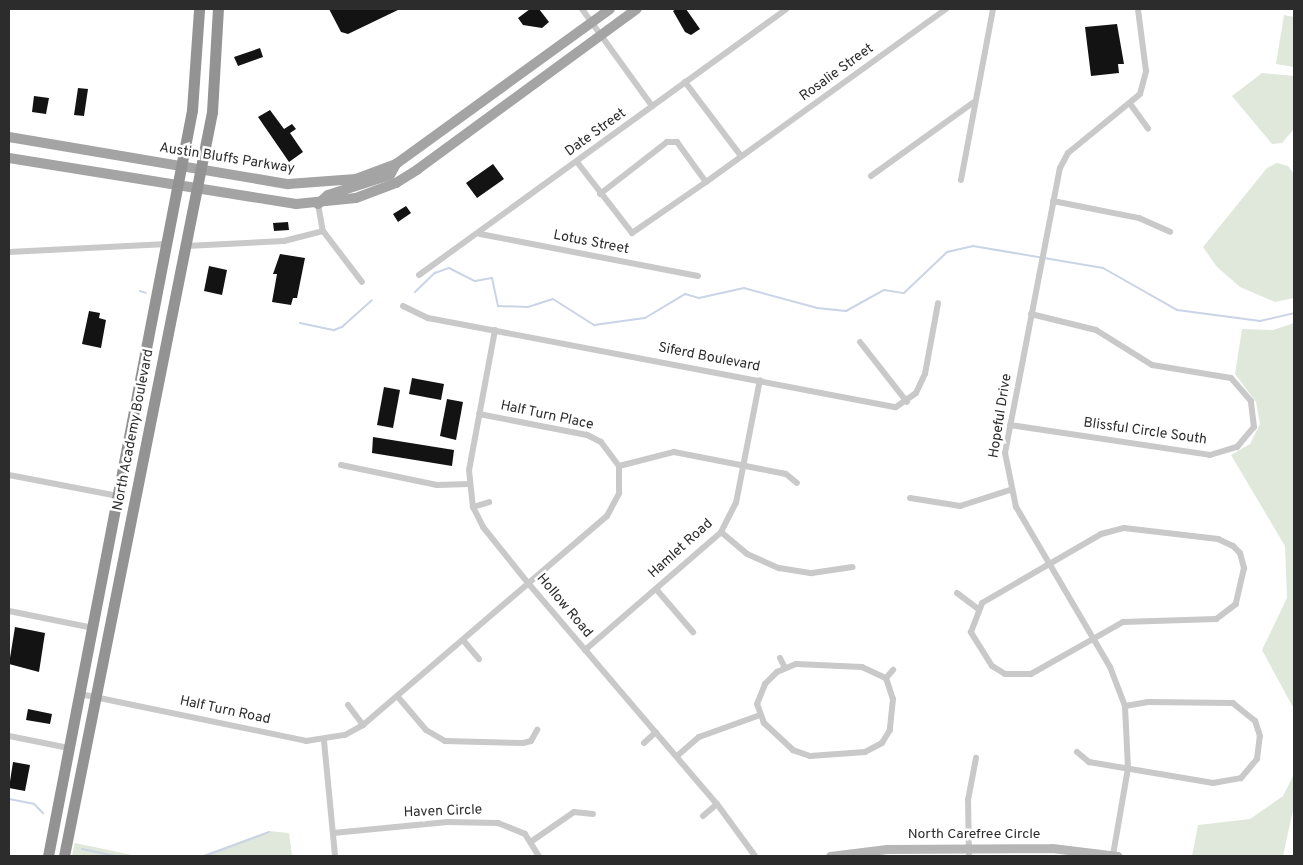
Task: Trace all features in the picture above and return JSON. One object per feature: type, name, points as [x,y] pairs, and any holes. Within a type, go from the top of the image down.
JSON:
[{"type":"highway","name":"North Academy Boulevard","points":[[48,856],[120,496],[182,166],[196,81],[199,9]]},
{"type":"highway","name":"North Academy Boulevard","points":[[64,856],[198,188],[215,86],[218,9]]},
{"type":"main road","name":"Austin Bluffs Parkway","points":[[9,137],[303,185],[356,179],[396,164],[610,9]]},
{"type":"main road","points":[[9,158],[178,186],[318,204],[356,198],[396,183],[637,9]]},
{"type":"main road","points":[[477,125],[480,104]]},
{"type":"main road","points":[[318,204],[328,194],[390,175],[396,164]]},
{"type":"main road","name":"North Carefree Circle","points":[[830,856],[968,852],[1073,853],[1115,856]]},
{"type":"street","points":[[582,9],[652,106]]},
{"type":"street","name":"Date Street","points":[[419,275],[480,234],[786,9]]},
{"type":"street","name":"Rosalie Street","points":[[600,194],[632,233],[946,9]]},
{"type":"street","points":[[961,180],[974,102],[993,9]]},
{"type":"street","name":"Hopeful Drive","points":[[1115,856],[1128,768],[1125,706],[1117,680],[1050,565],[1010,490],[1005,463],[1010,425],[1060,168],[1068,153],[1131,105],[1140,94],[1145,80],[1138,9]]},
{"type":"street","points":[[685,82],[741,156]]},
{"type":"street","points":[[871,176],[974,102]]},
{"type":"street","points":[[1131,105],[1148,128]]},
{"type":"street","points":[[577,162],[600,194],[667,142],[677,142],[706,182]]},
{"type":"street","points":[[1053,201],[1139,218],[1170,232]]},
{"type":"street","points":[[318,204],[323,231],[362,282]]},
{"type":"street","points":[[186,246],[284,241],[323,231]]},
{"type":"street","name":"Lotus Street","points":[[480,234],[698,276]]},
{"type":"street","points":[[9,252],[167,244]]},
{"type":"street","points":[[860,342],[907,402],[916,393],[925,374],[938,303]]},
{"type":"street","name":"Siferd Boulevard","points":[[403,306],[428,318],[896,407],[907,402]]},
{"type":"street","name":"Blissful Circle South","points":[[1010,425],[1215,455],[1246,440],[1253,431],[1255,415],[1248,396],[1231,378],[1152,365],[1096,330],[1031,314]]},
{"type":"street","name":"Hollow Road","points":[[494,330],[469,484],[473,507],[483,527],[528,583],[717,804],[755,856]]},
{"type":"street","name":"Hamlet Road","points":[[585,650],[721,532],[736,503],[760,380]]},
{"type":"street","name":"Half Turn Place","points":[[480,414],[587,435],[611,450],[619,466]]},
{"type":"street","points":[[528,583],[607,516],[619,493],[619,466],[674,452],[786,474],[797,483]]},
{"type":"street","points":[[341,465],[437,485],[469,484]]},
{"type":"street","points":[[9,475],[120,496]]},
{"type":"street","points":[[910,498],[960,506],[1010,490]]},
{"type":"street","points":[[473,507],[489,502]]},
{"type":"street","points":[[1136,529],[1226,542],[1243,560],[1243,583],[1236,604],[1223,616],[1124,622],[1093,637],[1024,676],[998,670],[979,650],[971,632],[978,608],[1050,565],[1101,534],[1136,529]]},
{"type":"street","points":[[721,532],[747,554],[779,568],[812,572],[853,568]]},
{"type":"street","name":"Half Turn Road","points":[[80,694],[306,741],[324,741],[363,725],[398,697],[528,583]]},
{"type":"street","points":[[656,589],[693,632]]},
{"type":"street","points":[[957,593],[978,608]]},
{"type":"street","points":[[9,611],[94,628]]},
{"type":"street","points":[[463,640],[479,659]]},
{"type":"street","points":[[780,658],[785,668]]},
{"type":"street","points":[[805,663],[862,667],[886,678],[893,699],[890,730],[875,750],[801,754],[764,723],[760,715],[759,695],[765,684],[785,668],[805,663]]},
{"type":"street","points":[[886,678],[893,670]]},
{"type":"street","points":[[398,697],[426,730],[445,741],[523,743],[531,741],[537,730]]},
{"type":"street","points":[[1077,752],[1089,762],[1222,784],[1248,772],[1260,746],[1255,722],[1234,703],[1148,702],[1125,706]]},
{"type":"street","points":[[348,705],[363,725]]},
{"type":"street","points":[[677,756],[699,737],[760,715]]},
{"type":"street","points":[[644,743],[656,732]]},
{"type":"street","points":[[9,736],[69,748]]},
{"type":"street","points":[[324,741],[335,856]]},
{"type":"street","points":[[968,852],[968,800],[976,758]]},
{"type":"street","points":[[703,816],[717,804]]},
{"type":"street","points":[[532,841],[574,812],[593,814]]},
{"type":"street","name":"Haven Circle","points":[[333,833],[446,822],[498,823],[517,828],[532,841],[539,856]]},
{"type":"shaded area","points":[[1284,15],[1294,17],[1294,67],[1276,64]]},
{"type":"shaded area","points":[[1262,73],[1294,76],[1294,129],[1282,143],[1272,144],[1232,96]]},
{"type":"shaded area","points":[[1277,163],[1288,166],[1294,174],[1294,298],[1275,302],[1240,287],[1217,267],[1203,247],[1267,168]]},
{"type":"shaded area","points":[[1294,323],[1294,709],[1262,650],[1287,598],[1285,546],[1231,455],[1250,444],[1260,424],[1256,402],[1235,374],[1242,329],[1273,330]]},
{"type":"shaded area","points":[[1294,774],[1294,806],[1283,856],[1192,856],[1198,825],[1250,819],[1283,796]]},
{"type":"shaded area","points":[[269,831],[289,833],[292,856],[200,856]]},
{"type":"shaded area","points":[[75,843],[137,856],[72,855]]},
{"type":"building","points":[[329,9],[400,9],[348,34],[341,32]]},
{"type":"building","points":[[530,9],[539,9],[549,22],[542,28],[523,25],[518,18]]},
{"type":"building","points":[[676,9],[686,9],[700,29],[691,35],[685,32],[673,11]]},
{"type":"building","points":[[1117,24],[1124,64],[1118,64],[1119,73],[1091,76],[1085,27]]},
{"type":"building","points":[[260,48],[263,57],[238,66],[234,57]]},
{"type":"building","points":[[78,88],[88,89],[84,116],[74,115]]},
{"type":"building","points":[[34,96],[49,98],[46,114],[32,112]]},
{"type":"building","points":[[270,110],[284,129],[292,124],[296,129],[290,133],[303,152],[289,162],[258,117]]},
{"type":"building","points":[[493,164],[504,179],[477,198],[466,183]]},
{"type":"building","points":[[406,206],[411,213],[398,222],[393,214]]},
{"type":"building","points":[[288,222],[289,230],[274,231],[273,223]]},
{"type":"building","points":[[280,254],[305,258],[297,298],[293,298],[291,305],[272,302],[277,274],[273,274]]},
{"type":"building","points":[[209,266],[227,270],[222,295],[204,291]]},
{"type":"building","points":[[89,311],[100,313],[99,318],[106,320],[101,348],[82,344]]},
{"type":"building","points":[[412,378],[444,384],[441,400],[409,394]]},
{"type":"building","points":[[384,387],[400,390],[393,428],[377,425]]},
{"type":"building","points":[[447,399],[463,402],[456,440],[440,436]]},
{"type":"building","points":[[373,437],[454,450],[452,466],[372,453]]},
{"type":"building","points":[[15,627],[45,633],[39,672],[9,664]]},
{"type":"building","points":[[28,709],[52,714],[50,724],[26,720]]},
{"type":"building","points":[[13,762],[30,765],[25,791],[9,788]]},
{"type":"waterway","points":[[415,292],[435,273],[449,268],[475,281],[492,278],[498,306],[528,307],[553,299],[594,325],[645,318],[685,294],[699,298],[744,288],[817,308],[846,311],[884,290],[904,293],[947,252],[973,246],[1103,268],[1177,310],[1260,321],[1294,313]]},
{"type":"waterway","points":[[140,291],[146,293]]},
{"type":"waterway","points":[[300,323],[334,330],[342,327],[372,300]]},
{"type":"waterway","points":[[9,799],[34,804],[43,813]]},
{"type":"waterway","points":[[205,856],[269,832]]},
{"type":"waterway","points":[[82,849],[114,856]]}]
